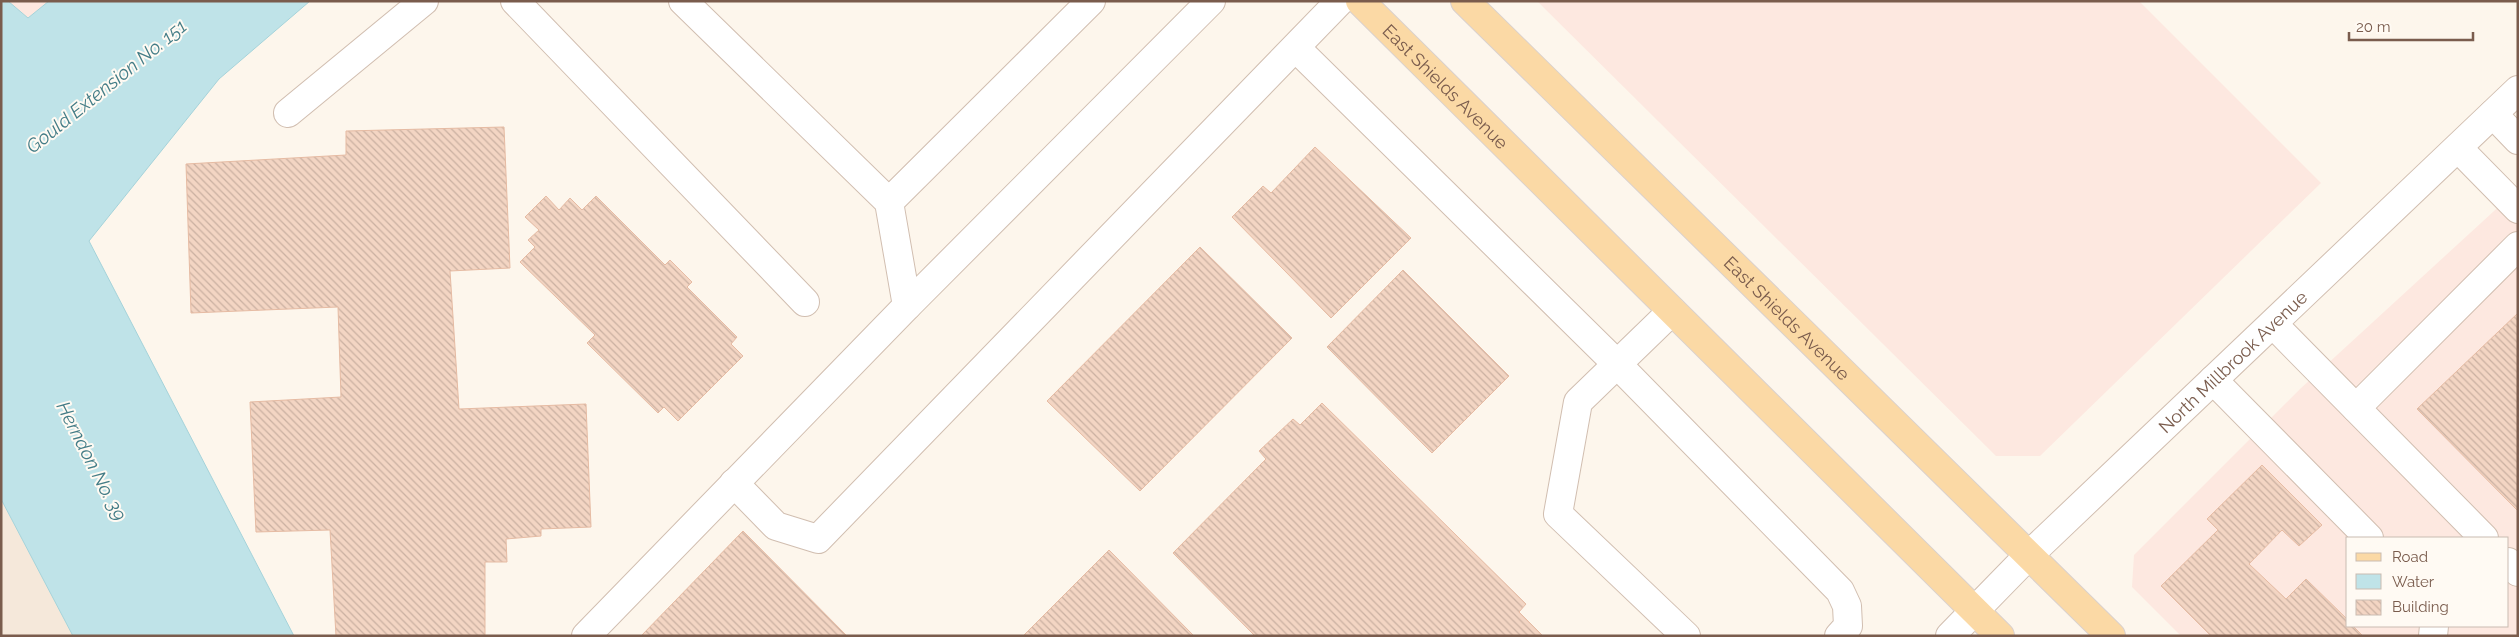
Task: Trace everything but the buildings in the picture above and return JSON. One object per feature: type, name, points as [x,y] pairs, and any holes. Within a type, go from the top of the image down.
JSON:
[{"type":"main road","name":"East Shields Avenue","points":[[1360,1],[2000,636]]},
{"type":"main road","name":"East Shields Avenue","points":[[1465,1],[2111,636]]},
{"type":"street","points":[[288,113],[424,1]]},
{"type":"street","points":[[515,1],[805,302]]},
{"type":"street","points":[[682,1],[888,202],[907,306]]},
{"type":"street","points":[[888,202],[1091,1]]},
{"type":"street","points":[[586,636],[907,306],[1211,1]]},
{"type":"street","points":[[734,483],[776,526],[818,539],[1340,1]]},
{"type":"street","points":[[1296,48],[1617,364],[1840,591],[1848,606],[1848,626],[1839,636]]},
{"type":"street","name":"North Millbrook Avenue","points":[[1950,636],[2029,555],[2518,90]]},
{"type":"street","points":[[2492,114],[2518,140]]},
{"type":"street","points":[[2458,148],[2518,209]]},
{"type":"street","points":[[2356,408],[2518,246]]},
{"type":"street","points":[[1672,311],[1578,402],[1558,514],[1686,636]]},
{"type":"street","points":[[2273,324],[2483,537]]},
{"type":"street","points":[[2213,380],[2367,537]]},
{"type":"street","points":[[2509,563],[2518,572]]},
{"type":"shaded area","points":[[8,1],[49,1],[28,18]]},
{"type":"shaded area","points":[[1537,1],[2139,1],[2321,183],[2040,456],[1996,456]]},
{"type":"shaded area","points":[[2518,189],[2518,636],[2181,636],[2132,587],[2134,555],[2300,389]]},
{"type":"shaded area","points":[[1,499],[35,563],[73,636],[1,636]]},
{"type":"water","points":[[1,1],[8,1],[28,18],[49,1],[310,1],[219,79],[89,241],[294,636],[73,636],[1,499]]},
{"type":"water label","name":"Gould Extension No. 151","points":[[106,86]]},
{"type":"water label","name":"Herndon No. 39","points":[[92,461]]}]
